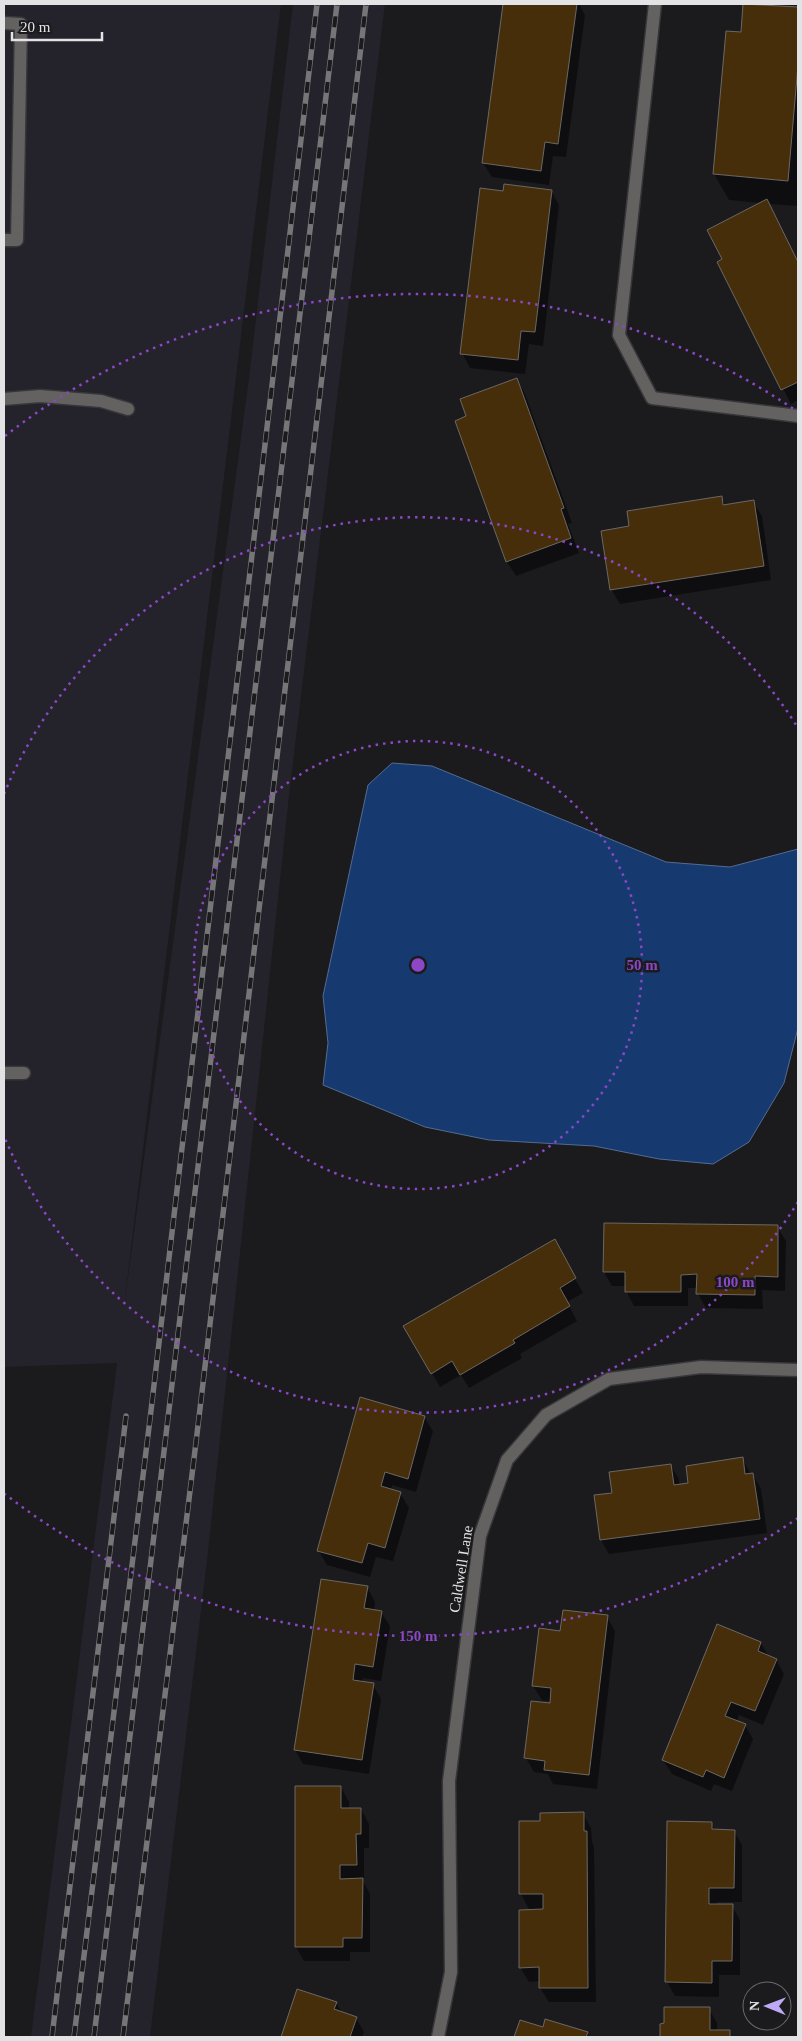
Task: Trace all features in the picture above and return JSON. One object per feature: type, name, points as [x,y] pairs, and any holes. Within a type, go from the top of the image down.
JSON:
[{"type":"street","points":[[655,4],[619,335],[652,398],[798,416]]},
{"type":"street","points":[[4,23],[21,24],[17,240],[4,240]]},
{"type":"street","points":[[4,399],[40,396],[102,401],[128,409]]},
{"type":"street","points":[[4,1073],[24,1073]]},
{"type":"street","name":"Caldwell Lane","points":[[438,2037],[451,1972],[449,1781],[480,1536],[506,1460],[546,1415],[609,1379],[701,1367],[798,1370]]},
{"type":"shaded area","points":[[4,4],[281,4],[124,1307],[249,378],[293,4],[385,4],[290,787],[208,1552],[150,2037],[31,2037],[117,1363],[4,1367]]},
{"type":"water","points":[[392,763],[432,766],[666,862],[730,867],[798,849],[798,1028],[784,1083],[749,1142],[713,1164],[659,1159],[594,1146],[489,1140],[425,1127],[323,1085],[328,1043],[323,996],[368,785]]},
{"type":"building","points":[[503,4],[577,4],[558,144],[545,142],[541,171],[482,163]]},
{"type":"building","points":[[743,4],[798,7],[798,65],[788,181],[713,174],[726,31],[741,32]]},
{"type":"building","points":[[504,184],[552,190],[535,332],[521,331],[518,360],[460,354],[480,188],[503,191]]},
{"type":"building","points":[[767,199],[798,262],[798,382],[781,390],[717,262],[722,259],[707,230]]},
{"type":"building","points":[[517,378],[564,508],[561,509],[571,538],[506,562],[455,421],[466,416],[460,399]]},
{"type":"building","points":[[722,496],[723,505],[754,500],[764,566],[610,590],[601,531],[629,526],[627,511]]},
{"type":"building","points":[[604,1223],[778,1225],[778,1277],[755,1276],[755,1295],[696,1294],[697,1274],[681,1275],[681,1292],[625,1292],[625,1272],[603,1272]]},
{"type":"building","points":[[555,1239],[576,1278],[560,1288],[570,1306],[513,1340],[515,1343],[460,1375],[452,1361],[431,1374],[403,1326]]},
{"type":"building","points":[[360,1397],[425,1416],[408,1479],[385,1472],[381,1486],[401,1492],[385,1548],[368,1543],[362,1563],[317,1551]]},
{"type":"building","points":[[743,1457],[745,1474],[753,1473],[760,1519],[600,1540],[594,1495],[612,1493],[609,1472],[671,1464],[674,1485],[688,1483],[686,1466]]},
{"type":"building","points":[[321,1579],[368,1586],[364,1608],[382,1611],[373,1667],[355,1664],[353,1680],[374,1683],[362,1760],[294,1750]]},
{"type":"building","points":[[563,1610],[608,1615],[589,1775],[544,1770],[545,1761],[524,1758],[531,1701],[550,1703],[551,1688],[532,1686],[539,1628],[560,1631]]},
{"type":"building","points":[[717,1624],[761,1642],[758,1651],[777,1659],[755,1711],[731,1702],[725,1716],[746,1724],[724,1778],[706,1770],[703,1777],[662,1760]]},
{"type":"building","points":[[295,1786],[341,1786],[341,1808],[361,1808],[361,1834],[356,1834],[357,1865],[340,1865],[340,1879],[363,1878],[362,1938],[343,1938],[343,1947],[295,1947]]},
{"type":"building","points":[[584,1812],[584,1831],[587,1831],[588,1988],[539,1988],[539,1967],[519,1968],[519,1910],[543,1909],[543,1894],[519,1894],[519,1821],[540,1821],[540,1813]]},
{"type":"building","points":[[667,1821],[712,1822],[712,1829],[735,1830],[734,1888],[709,1888],[709,1904],[733,1904],[732,1961],[712,1961],[712,1983],[665,1982]]},
{"type":"building","points":[[297,1989],[337,2002],[334,2009],[357,2017],[350,2037],[281,2037]]},
{"type":"building","points":[[664,2007],[710,2007],[710,2030],[730,2030],[730,2037],[660,2037],[660,2024],[664,2023]]},
{"type":"building","points":[[545,2019],[588,2032],[586,2037],[514,2037],[520,2020],[543,2027]]},
{"type":"railway","points":[[74,2037],[150,1419],[317,4]]},
{"type":"railway","points":[[94,2037],[337,4]]},
{"type":"railway","points":[[123,2037],[197,1434],[366,4]]},
{"type":"railway","points":[[52,2037],[126,1416]]}]
